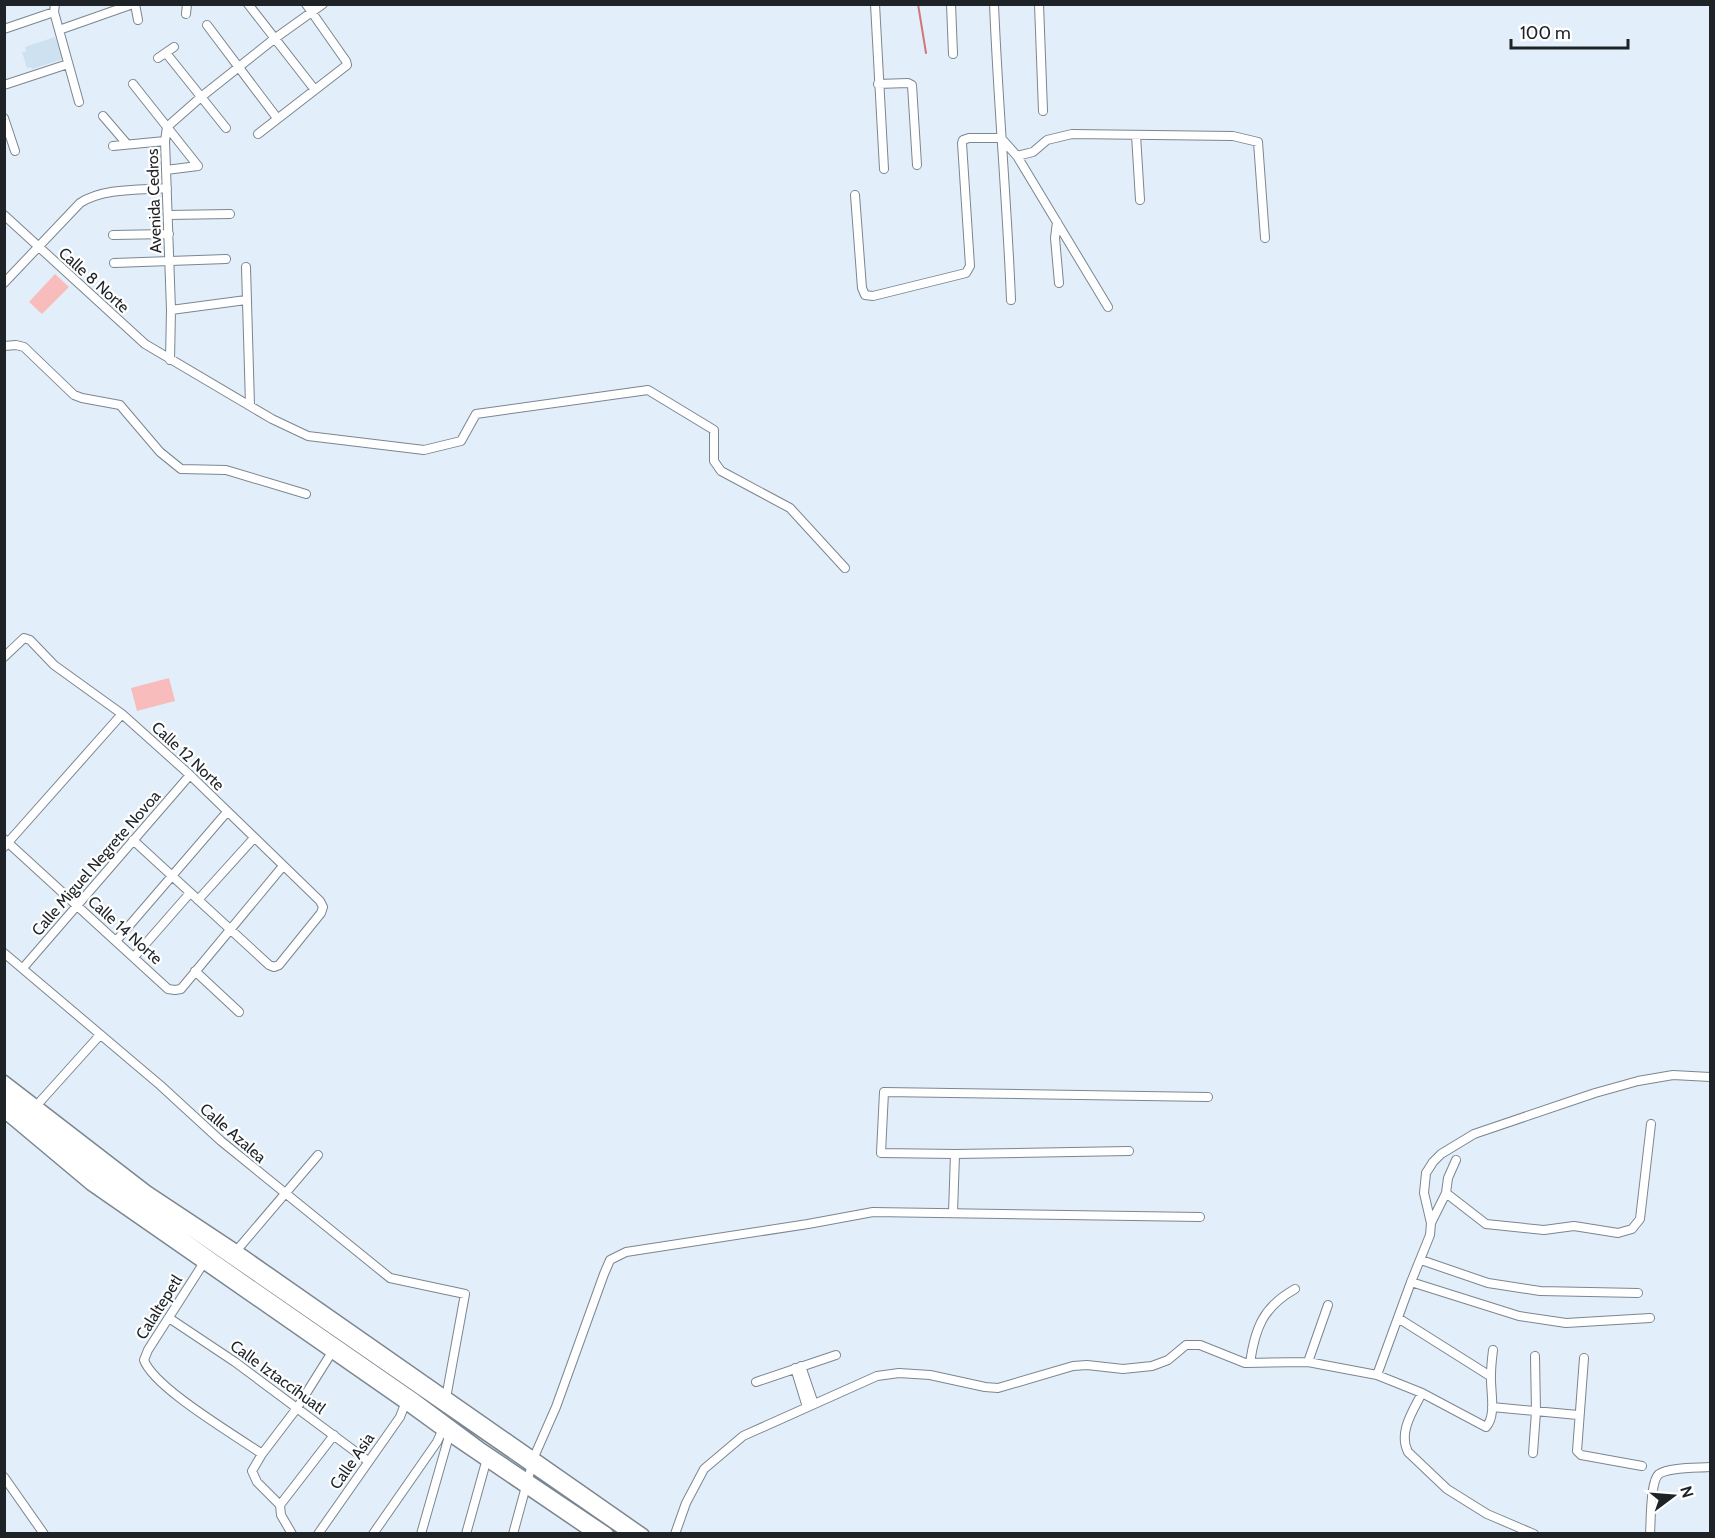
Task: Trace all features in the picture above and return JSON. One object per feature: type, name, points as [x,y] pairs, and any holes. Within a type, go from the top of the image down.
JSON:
[{"type":"main road","points":[[4,1091],[128,1186],[532,1461],[631,1533]]},
{"type":"main road","points":[[4,1104],[109,1186],[526,1484],[607,1533]]},
{"type":"street","points":[[59,30],[134,4],[138,20]]},
{"type":"street","points":[[186,14],[187,4]]},
{"type":"street","points":[[248,4],[315,90]]},
{"type":"street","points":[[258,134],[347,65],[306,4]]},
{"type":"street","name":"Avenida Cedros","points":[[170,360],[170,262],[165,141],[167,127],[274,39],[323,4]]},
{"type":"street","points":[[875,4],[884,170]]},
{"type":"street","points":[[951,4],[953,54]]},
{"type":"street","points":[[994,4],[997,89],[1011,300]]},
{"type":"street","points":[[1039,4],[1043,111]]},
{"type":"street","points":[[4,29],[54,8],[79,102]]},
{"type":"street","points":[[207,25],[277,118]]},
{"type":"street","points":[[158,58],[174,47]]},
{"type":"street","points":[[166,53],[226,128]]},
{"type":"street","points":[[4,85],[68,64]]},
{"type":"street","points":[[878,84],[908,83],[912,85],[917,165]]},
{"type":"street","points":[[133,84],[198,166],[166,170]]},
{"type":"street","points":[[103,116],[127,144]]},
{"type":"street","points":[[4,117],[15,151]]},
{"type":"street","points":[[1017,156],[1033,152],[1047,140],[1072,134],[1233,136],[1258,142],[1265,238]]},
{"type":"street","points":[[1136,135],[1140,200]]},
{"type":"street","points":[[1002,138],[1017,156],[1108,306]]},
{"type":"street","points":[[855,195],[862,288],[865,295],[873,296],[966,273],[970,266],[962,143],[966,139],[1002,138]]},
{"type":"street","points":[[113,146],[165,141]]},
{"type":"street","points":[[4,283],[88,197],[166,188]]},
{"type":"street","points":[[168,215],[230,214]]},
{"type":"street","name":"Calle 8 Norte","points":[[4,215],[145,344],[272,419],[308,436],[424,450],[461,441],[476,414],[648,390],[714,430],[714,461],[720,471],[790,508],[845,568]]},
{"type":"street","points":[[1057,222],[1055,238],[1059,283]]},
{"type":"street","points":[[113,235],[169,234]]},
{"type":"street","points":[[114,263],[226,259]]},
{"type":"street","points":[[246,267],[250,405]]},
{"type":"street","points":[[171,310],[246,300]]},
{"type":"street","points":[[4,346],[24,347],[74,395],[120,405],[160,452],[181,469],[226,470],[306,494]]},
{"type":"street","name":"Calle 12 Norte","points":[[4,657],[24,638],[30,640],[54,665],[122,714],[190,775],[320,901],[323,907],[321,913],[286,957],[274,967],[230,930]]},
{"type":"street","points":[[6,843],[122,714]]},
{"type":"street","name":"Calle Miguel Negrete Novoa","points":[[23,968],[190,775]]},
{"type":"street","points":[[116,941],[227,812]]},
{"type":"street","points":[[198,900],[254,838]]},
{"type":"street","points":[[133,840],[230,930]]},
{"type":"street","name":"Calle 14 Norte","points":[[6,843],[168,988],[181,989],[195,971]]},
{"type":"street","points":[[239,1012],[195,971],[283,866]]},
{"type":"street","points":[[134,957],[190,892]]},
{"type":"street","name":"Calle Azalea","points":[[4,953],[221,1141],[390,1278],[465,1294],[446,1398]]},
{"type":"street","points":[[37,1106],[100,1035]]},
{"type":"street","points":[[1377,1375],[1430,1235],[1431,1223],[1424,1193],[1426,1173],[1433,1162],[1456,1143],[1474,1134],[1638,1081],[1673,1075],[1710,1077]]},
{"type":"street","points":[[4,1080],[148,1191],[237,1250],[532,1461],[644,1533]]},
{"type":"street","points":[[1129,1151],[881,1153],[884,1092],[1208,1097]]},
{"type":"street","points":[[4,1113],[90,1185],[332,1352],[445,1434],[486,1462],[526,1484],[593,1533]]},
{"type":"street","points":[[1446,1193],[1486,1224],[1544,1230],[1574,1226],[1618,1233],[1632,1229],[1640,1219],[1651,1124]]},
{"type":"street","points":[[953,1213],[955,1154]]},
{"type":"street","points":[[237,1250],[318,1155]]},
{"type":"street","points":[[1431,1223],[1446,1193],[1448,1178],[1456,1160]]},
{"type":"street","points":[[513,1533],[532,1461],[556,1407],[610,1260],[626,1252],[873,1212],[1200,1217]]},
{"type":"street","points":[[1420,1260],[1488,1283],[1540,1291],[1638,1293]]},
{"type":"street","name":"Calaltepetl","points":[[203,1264],[148,1350],[144,1360],[147,1367],[170,1391],[262,1454]]},
{"type":"street","points":[[1411,1282],[1519,1316],[1566,1323],[1650,1318]]},
{"type":"street","points":[[1250,1363],[1253,1341],[1260,1322],[1270,1307],[1295,1289]]},
{"type":"street","points":[[1308,1362],[1328,1305]]},
{"type":"street","name":"Calle Iztaccíhuatl","points":[[169,1318],[235,1362],[368,1461]]},
{"type":"street","points":[[1398,1318],[1490,1376]]},
{"type":"street","points":[[675,1533],[686,1503],[704,1469],[743,1436],[877,1376],[898,1373],[930,1375],[998,1388],[1073,1366],[1087,1365],[1123,1369],[1152,1366],[1168,1360],[1186,1345],[1200,1345],[1250,1363],[1308,1362],[1377,1375],[1422,1393],[1486,1427],[1489,1424],[1492,1407],[1490,1376],[1493,1350]]},
{"type":"street","points":[[292,1533],[281,1515],[280,1505],[257,1482],[252,1471],[297,1408],[332,1352]]},
{"type":"street","points":[[756,1382],[836,1355]]},
{"type":"street","points":[[1533,1453],[1536,1412],[1535,1356]]},
{"type":"street","points":[[1584,1358],[1576,1451],[1581,1455],[1642,1466]]},
{"type":"street","points":[[798,1367],[810,1406]]},
{"type":"street","points":[[1422,1393],[1404,1434],[1408,1452],[1447,1488],[1487,1514],[1534,1533]]},
{"type":"street","name":"Calle Asia","points":[[318,1533],[399,1417],[405,1404]]},
{"type":"street","points":[[1492,1407],[1578,1415]]},
{"type":"street","points":[[373,1533],[445,1434]]},
{"type":"street","points":[[421,1533],[445,1434]]},
{"type":"street","points":[[280,1505],[334,1435]]},
{"type":"street","points":[[466,1533],[486,1462]]},
{"type":"street","points":[[1650,1533],[1654,1482],[1659,1474],[1710,1467]]},
{"type":"street","points":[[4,1477],[43,1533]]},
{"type":"shaded area","points":[[55,37],[63,59],[32,69],[27,68],[22,52],[26,51],[25,47]]},
{"type":"shaded area","points":[[55,274],[69,287],[42,314],[29,302]]},
{"type":"shaded area","points":[[169,678],[175,701],[137,711],[131,688]]},
{"type":"waterway","points":[[918,4],[926,53]]}]
